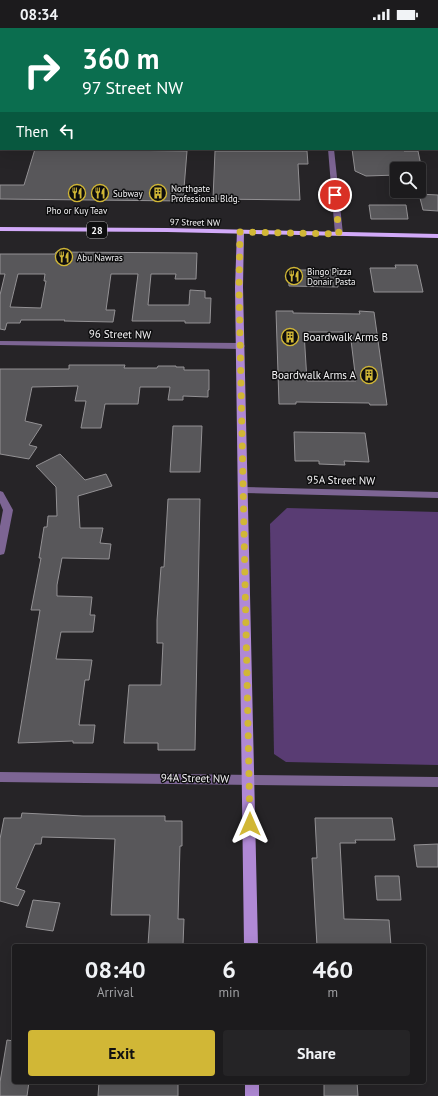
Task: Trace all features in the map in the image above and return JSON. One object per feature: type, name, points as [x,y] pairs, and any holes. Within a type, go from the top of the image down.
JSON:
[{"type":"main road","name":"97 Street NW","points":[[0,229],[438,236]]},
{"type":"street","points":[[330,150],[339,234]]},
{"type":"street","points":[[240,232],[251,944]]},
{"type":"street","name":"96 Street NW","points":[[0,343],[241,346]]},
{"type":"street","name":"95A Street NW","points":[[243,490],[438,495]]},
{"type":"street","points":[[0,494],[8,510],[0,551]]},
{"type":"street","name":"94A Street NW","points":[[0,777],[438,782]]},
{"type":"street","points":[[252,1084],[252,1096]]},
{"type":"shaded area","points":[[287,508],[438,512],[438,765],[286,762],[274,754],[270,524]]},
{"type":"building","points":[[35,150],[187,151],[183,201],[0,199],[0,185],[24,185]]},
{"type":"building","points":[[352,150],[418,151],[420,162],[390,162],[390,175],[366,176],[355,171]]},
{"type":"building","points":[[215,151],[307,151],[308,164],[298,164],[300,200],[213,199]]},
{"type":"building","points":[[426,194],[438,195],[438,211],[423,210],[420,198],[426,198]]},
{"type":"building","points":[[369,205],[406,205],[408,219],[371,219]]},
{"type":"building","points":[[56,252],[197,253],[196,279],[175,279],[176,274],[151,274],[148,305],[189,305],[190,290],[205,291],[205,298],[211,298],[210,323],[185,323],[185,321],[132,321],[138,274],[111,274],[106,310],[115,310],[113,322],[21,320],[20,323],[7,323],[5,330],[0,329],[0,295],[5,274],[0,274],[0,254],[55,254]],"holes":[[[18,274],[45,274],[44,281],[46,281],[41,308],[10,307]]]},
{"type":"building","points":[[395,265],[417,265],[423,292],[374,292],[370,268],[396,268]]},
{"type":"building","points":[[288,270],[336,270],[338,287],[289,286]]},
{"type":"building","points":[[276,311],[293,311],[293,313],[360,314],[359,311],[374,312],[387,405],[370,405],[369,403],[296,402],[296,404],[279,404]],"holes":[[[304,332],[350,332],[356,381],[307,381]]]},
{"type":"building","points":[[69,365],[125,365],[124,368],[157,368],[158,366],[176,366],[184,367],[184,370],[209,370],[208,397],[183,396],[183,400],[168,400],[170,387],[140,387],[138,404],[105,404],[101,428],[81,428],[86,401],[75,401],[78,386],[32,387],[25,421],[42,425],[29,445],[37,447],[29,459],[0,454],[0,369],[69,369]]},
{"type":"building","points":[[173,426],[202,426],[200,472],[170,472]]},
{"type":"building","points":[[294,432],[365,433],[369,462],[344,461],[345,465],[319,464],[319,461],[295,461]]},
{"type":"building","points":[[60,454],[85,480],[106,474],[112,486],[78,496],[80,528],[103,528],[100,543],[111,544],[109,559],[62,558],[57,585],[57,596],[92,597],[90,615],[95,615],[93,632],[61,632],[56,659],[92,660],[89,680],[85,680],[79,725],[95,725],[93,743],[73,743],[73,741],[18,743],[40,610],[31,610],[41,558],[39,558],[44,527],[47,527],[48,516],[57,516],[56,487],[36,466]]},
{"type":"building","points":[[168,499],[200,499],[195,750],[158,750],[158,743],[124,743],[129,685],[161,685],[163,643],[157,643],[157,620],[161,567],[164,567]]},
{"type":"building","points":[[22,813],[83,816],[165,816],[165,821],[182,821],[178,919],[184,919],[183,944],[148,944],[150,915],[111,915],[115,839],[42,837],[41,844],[35,844],[16,888],[25,891],[18,906],[0,901],[0,839],[4,818],[21,818]]},
{"type":"building","points":[[315,818],[392,818],[395,840],[355,840],[356,843],[340,843],[344,919],[389,920],[391,944],[317,944],[312,858],[317,858]]},
{"type":"building","points":[[438,844],[438,867],[417,867],[414,845]]},
{"type":"building","points":[[375,876],[399,876],[401,900],[377,900]]},
{"type":"building","points":[[33,900],[60,903],[53,931],[26,927]]},
{"type":"building","points":[[7,1040],[12,1041],[12,1084],[29,1084],[27,1096],[0,1096],[0,1082]]},
{"type":"building","points":[[99,1084],[178,1084],[178,1096],[98,1096]]},
{"type":"building","points":[[324,1084],[357,1084],[358,1096],[324,1096]]},
{"type":"place","name":"Pho or Kuy Teav","points":[[77,193]]},
{"type":"place","name":"Subway","points":[[100,193]]},
{"type":"place","name":"Northgate Professional Bldg.","points":[[158,193]]},
{"type":"place","name":"Abu Nawras","points":[[64,257]]},
{"type":"place","name":"Bingo Pizza Donair Pasta","points":[[294,276]]},
{"type":"place","name":"Boardwalk Arms B","points":[[290,337]]},
{"type":"place","name":"Boardwalk Arms A","points":[[369,375]]},
{"type":"route","points":[[250,824],[239,287],[240,232],[339,234],[335,195]]}]
